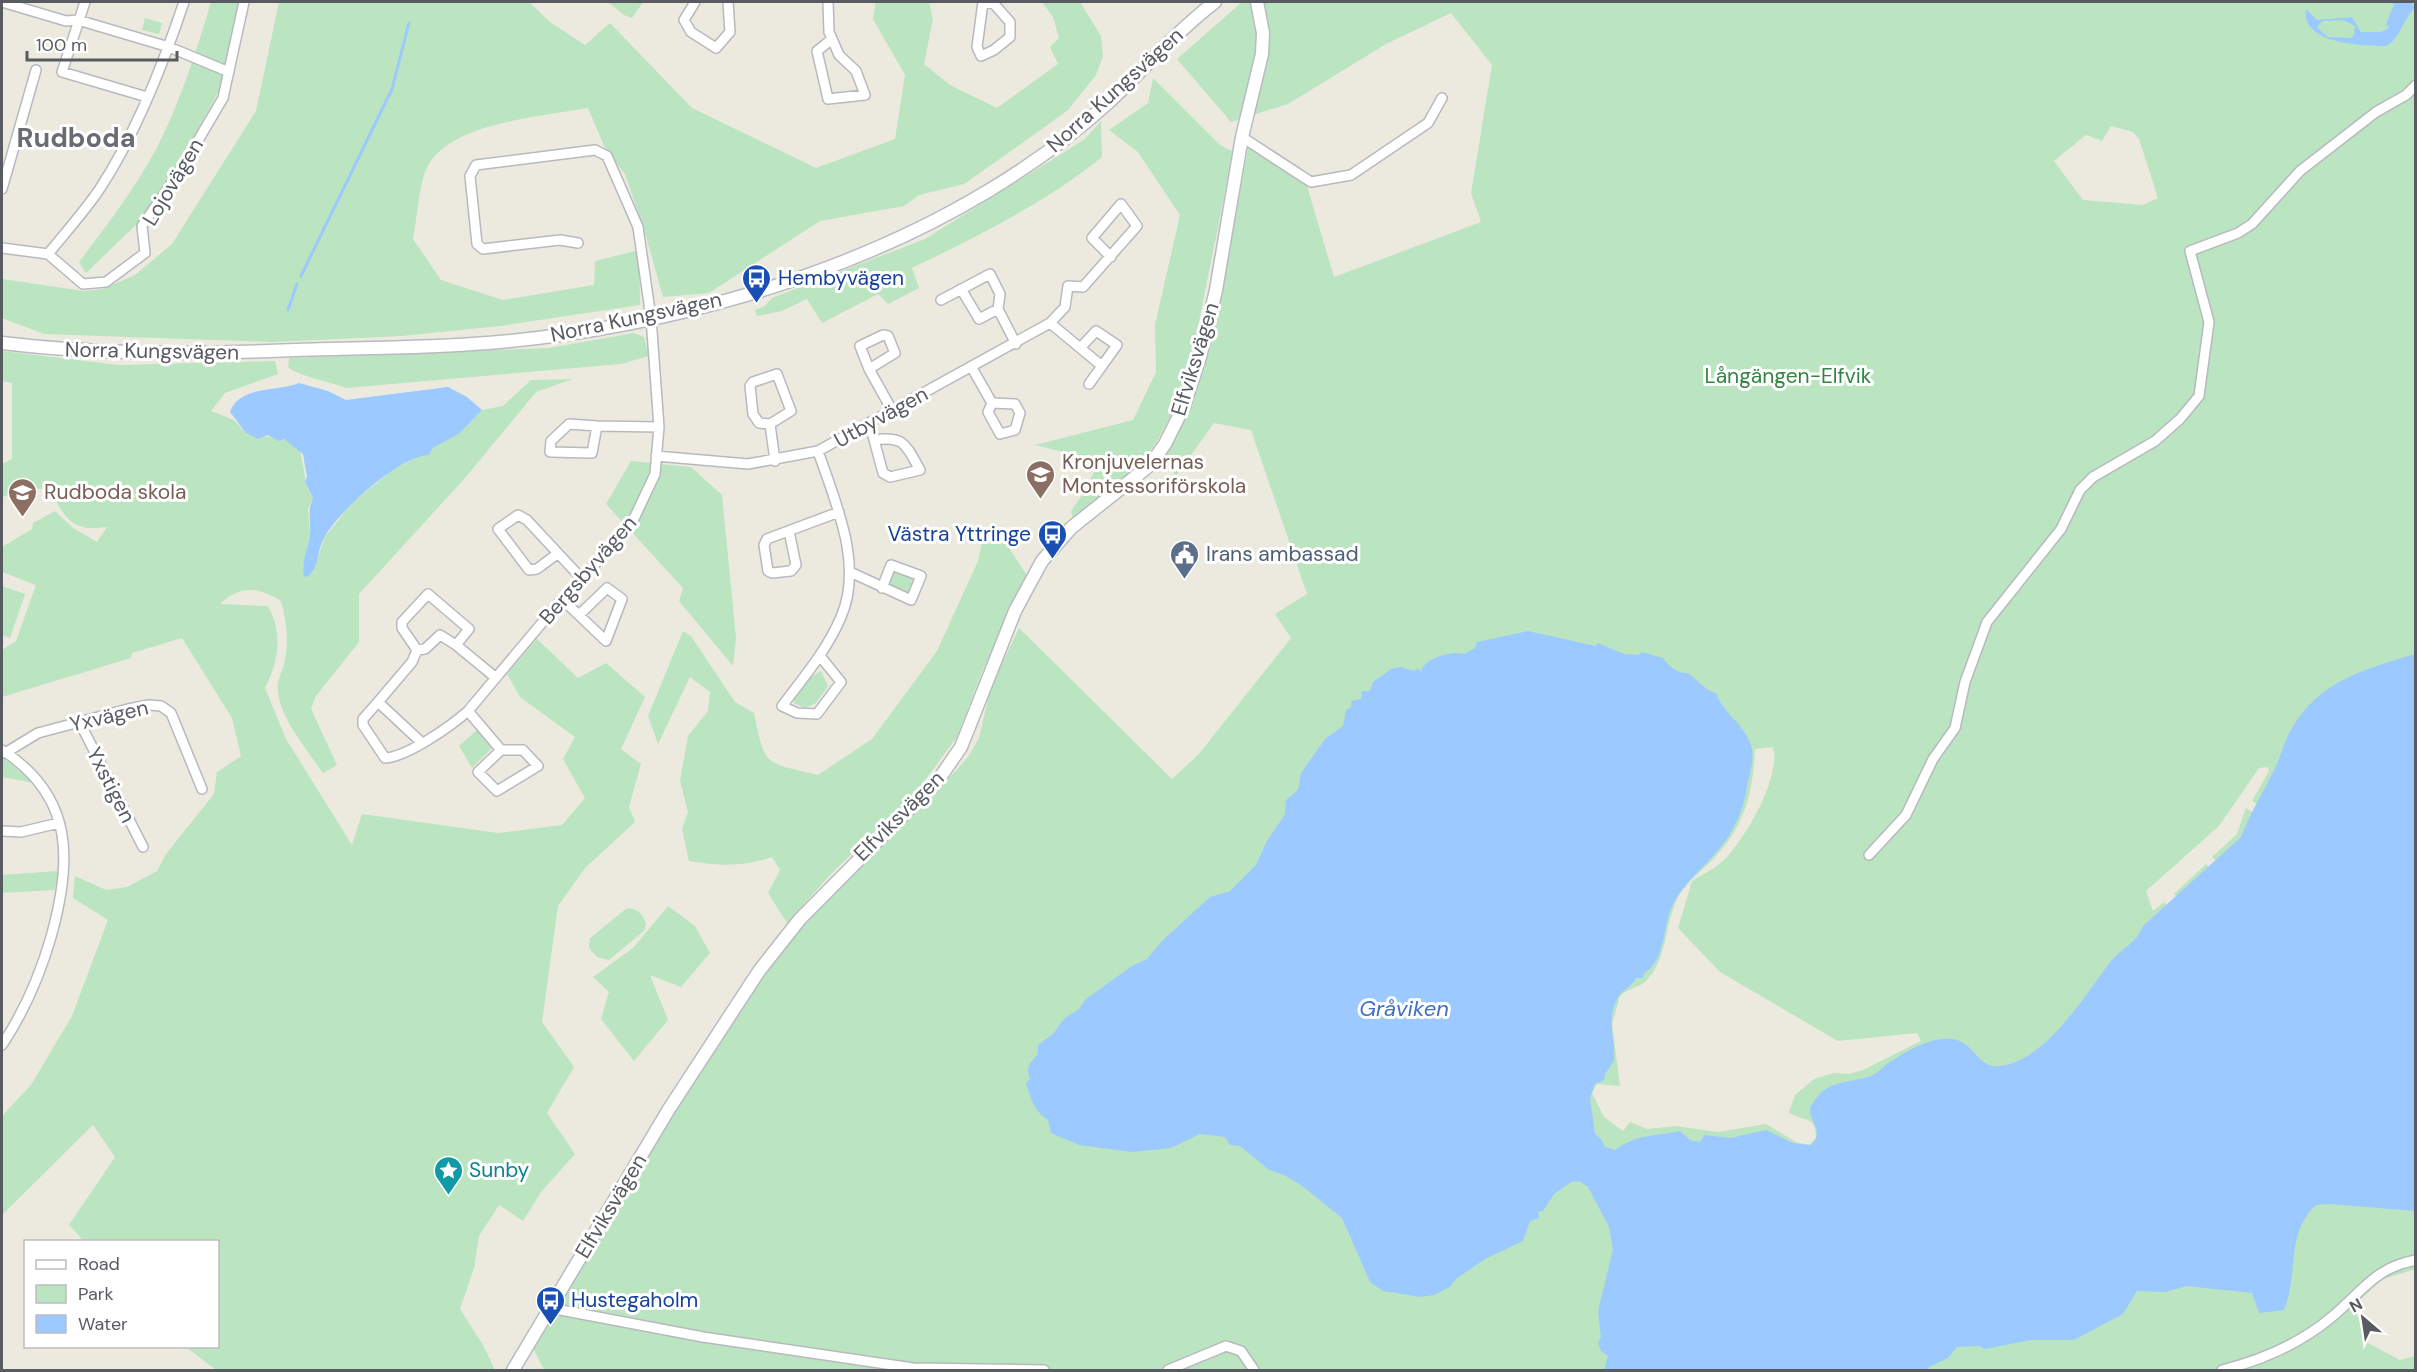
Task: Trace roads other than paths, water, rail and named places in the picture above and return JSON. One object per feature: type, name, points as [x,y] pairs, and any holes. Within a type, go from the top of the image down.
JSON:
[{"type":"street","points":[[2,2],[66,21],[78,20],[169,47],[229,72]]},
{"type":"street","points":[[85,2],[62,72],[147,97]]},
{"type":"street","points":[[2,248],[48,254],[99,190],[147,97],[169,47],[184,2]]},
{"type":"street","name":"Lojovägen","points":[[48,254],[83,284],[106,282],[145,253],[142,226],[180,171],[223,98],[244,2]]},
{"type":"street","points":[[695,2],[684,20],[691,32],[716,48],[730,32],[728,2]]},
{"type":"street","points":[[828,2],[829,32],[839,55],[856,71],[865,95],[828,99],[817,51],[832,39]]},
{"type":"street","points":[[984,2],[994,4],[1010,22],[1010,37],[994,50],[981,56],[977,47],[984,2]]},
{"type":"street","name":"Norra Kungsvägen","points":[[2,343],[126,354],[267,352],[489,343],[651,318],[812,273],[885,245],[951,213],[1020,171],[1076,130],[1215,2]]},
{"type":"street","name":"Elfviksvägen","points":[[513,1371],[669,1109],[759,971],[800,918],[939,779],[961,747],[1015,611],[1042,561],[1071,528],[1150,465],[1165,444],[1184,406],[1200,357],[1216,290],[1242,137],[1262,54],[1263,33],[1257,2]]},
{"type":"street","points":[[2,189],[5,161],[36,70]]},
{"type":"street","points":[[1869,855],[1906,815],[1933,759],[1955,728],[1965,682],[1987,622],[2061,530],[2080,490],[2093,477],[2155,441],[2180,419],[2199,396],[2206,359],[2209,321],[2190,251],[2238,233],[2252,224],[2300,171],[2376,112],[2406,95],[2415,85]]},
{"type":"street","points":[[1242,137],[1311,182],[1351,175],[1428,123],[1442,98]]},
{"type":"street","points":[[578,243],[560,240],[483,249],[477,244],[470,176],[476,165],[595,150],[607,156],[638,227],[651,318]]},
{"type":"street","points":[[1121,204],[1137,226],[1111,257],[1092,238],[1121,204]]},
{"type":"street","name":"Utbyvägen","points":[[656,456],[747,464],[775,461],[818,451],[870,425],[1050,323],[1065,307],[1068,286],[1083,287],[1111,257]]},
{"type":"street","points":[[941,300],[990,274],[1000,294],[998,309],[1016,344]]},
{"type":"street","points":[[961,289],[979,319],[998,309]]},
{"type":"street","name":"Bergsbyvägen","points":[[378,702],[362,722],[381,756],[389,759],[455,723],[468,711],[562,599],[630,527],[655,474],[659,427],[651,318]]},
{"type":"street","points":[[1050,323],[1102,366]]},
{"type":"street","points":[[1081,347],[1096,331],[1117,345],[1089,384]]},
{"type":"street","points":[[972,368],[992,403]]},
{"type":"street","points":[[869,369],[893,412]]},
{"type":"street","points":[[777,374],[790,411],[789,414],[770,424],[759,423],[754,418],[750,386],[753,382],[777,374]]},
{"type":"street","points":[[597,426],[592,453],[550,452],[551,441],[569,424],[659,427]]},
{"type":"street","points":[[770,424],[775,461]]},
{"type":"street","points":[[870,425],[874,440],[885,474],[890,477],[920,470],[905,443],[891,437],[874,440]]},
{"type":"street","points":[[818,451],[839,512],[850,572],[842,616],[820,656],[782,706],[797,713],[817,714],[841,682],[820,656]]},
{"type":"street","points":[[789,531],[796,565],[791,571],[772,573],[768,571],[764,545],[767,539],[839,512]]},
{"type":"street","points":[[557,554],[537,569],[529,570],[498,529],[518,515],[527,520],[582,579]]},
{"type":"street","points":[[850,572],[882,588],[911,600],[921,576],[891,565],[882,588]]},
{"type":"street","points":[[562,599],[606,641],[622,599],[607,588],[579,615]]},
{"type":"street","points":[[417,650],[402,628],[402,622],[428,594],[469,629],[456,645]]},
{"type":"street","points":[[417,650],[425,649],[440,635],[495,677]]},
{"type":"street","points":[[417,650],[412,662],[378,702],[421,742]]},
{"type":"street","name":"Yxvägen","points":[[3,751],[38,733],[149,705],[161,706],[171,713],[202,789]]},
{"type":"street","points":[[468,711],[501,750],[523,750],[538,766],[497,790],[478,772],[501,750]]},
{"type":"street","name":"Yxstigen","points":[[80,723],[143,847]]},
{"type":"street","points":[[2,1045],[14,1027],[36,980],[61,901],[66,864],[59,823],[46,792],[33,775],[3,751]]},
{"type":"street","points":[[2,831],[21,832],[59,823]]},
{"type":"street","points":[[2222,1371],[2257,1361],[2300,1339],[2334,1316],[2378,1274],[2397,1264],[2415,1260]]},
{"type":"street","points":[[549,1308],[704,1337],[913,1368],[1044,1371]]},
{"type":"street","points":[[1168,1371],[1226,1346],[1241,1351],[1254,1371]]},
{"type":"water","points":[[2392,2],[2411,2],[2415,8],[2399,34],[2386,46],[2335,41],[2313,30],[2307,21],[2306,9],[2317,20],[2352,17],[2361,32],[2381,32],[2389,28],[2386,24],[2394,5]],"holes":[[[2343,20],[2355,26],[2354,35],[2351,38],[2328,37],[2317,27],[2323,21]]]},
{"type":"water","points":[[299,383],[328,391],[346,400],[448,387],[467,397],[482,410],[460,433],[433,448],[429,455],[416,458],[386,475],[354,502],[341,515],[323,540],[314,570],[307,577],[304,576],[304,564],[313,498],[305,482],[307,477],[303,454],[284,439],[279,441],[268,435],[258,439],[246,433],[230,412],[235,403],[250,393]]},
{"type":"water","name":"Gråviken","points":[[1528,631],[1595,646],[1598,643],[1624,654],[1638,655],[1642,652],[1663,658],[1674,669],[1688,673],[1708,690],[1716,693],[1723,707],[1744,731],[1752,750],[1752,766],[1745,796],[1732,831],[1677,897],[1669,913],[1663,942],[1656,960],[1644,973],[1643,978],[1636,978],[1615,1004],[1612,1020],[1614,1061],[1605,1074],[1604,1080],[1595,1084],[1590,1098],[1595,1134],[1605,1147],[1615,1150],[1639,1138],[1680,1131],[1690,1140],[1700,1142],[1704,1135],[1731,1138],[1766,1130],[1793,1143],[1811,1145],[1817,1131],[1810,1108],[1822,1092],[1836,1084],[1871,1076],[1915,1047],[1941,1039],[1957,1040],[1969,1047],[1983,1061],[1994,1066],[2018,1061],[2034,1052],[2075,1010],[2113,959],[2136,938],[2143,926],[2241,837],[2289,733],[2316,698],[2330,687],[2362,671],[2415,654],[2415,1211],[2330,1204],[2316,1205],[2306,1216],[2296,1241],[2291,1282],[2284,1310],[2259,1313],[2252,1293],[2187,1286],[2165,1292],[2137,1291],[2123,1314],[2074,1340],[2031,1340],[1985,1349],[1979,1346],[1957,1347],[1948,1358],[1929,1367],[1928,1370],[1604,1370],[1608,1356],[1601,1351],[1598,1343],[1601,1337],[1598,1311],[1613,1250],[1609,1227],[1588,1187],[1581,1182],[1573,1181],[1554,1194],[1543,1211],[1538,1212],[1539,1218],[1530,1221],[1523,1241],[1485,1259],[1456,1279],[1450,1287],[1434,1295],[1421,1297],[1383,1291],[1370,1282],[1342,1218],[1301,1185],[1284,1175],[1269,1170],[1240,1146],[1230,1145],[1225,1137],[1200,1134],[1171,1148],[1132,1152],[1079,1145],[1051,1133],[1048,1120],[1036,1109],[1026,1083],[1030,1079],[1029,1065],[1038,1054],[1038,1045],[1053,1034],[1064,1019],[1079,1009],[1086,999],[1132,966],[1147,959],[1162,941],[1210,897],[1230,891],[1256,865],[1267,841],[1285,814],[1286,800],[1298,790],[1301,773],[1325,739],[1343,726],[1346,710],[1351,707],[1351,701],[1361,699],[1362,691],[1370,691],[1373,682],[1391,669],[1400,667],[1414,671],[1418,668],[1421,672],[1428,662],[1440,656],[1453,653],[1464,654],[1475,648],[1477,642]]},
{"type":"waterway","points":[[301,276],[392,89],[409,23]]},
{"type":"waterway","points":[[288,310],[297,284]]},
{"type":"place","name":"Hembyvägen","points":[[757,304]]},
{"type":"place","name":"Kronjuvelernas Montessoriförskola","points":[[1041,500]]},
{"type":"place","name":"Rudboda skola","points":[[23,518]]},
{"type":"place","name":"Västra Yttringe","points":[[1052,560]]},
{"type":"place","name":"Irans ambassad","points":[[1185,580]]},
{"type":"place","name":"Sunby","points":[[448,1196]]},
{"type":"place","name":"Hustegaholm","points":[[550,1326]]},
{"type":"district","name":"Rudboda","points":[[76,138]]},
{"type":"park label","name":"Långängen-Elfvik","points":[[1788,376]]}]
